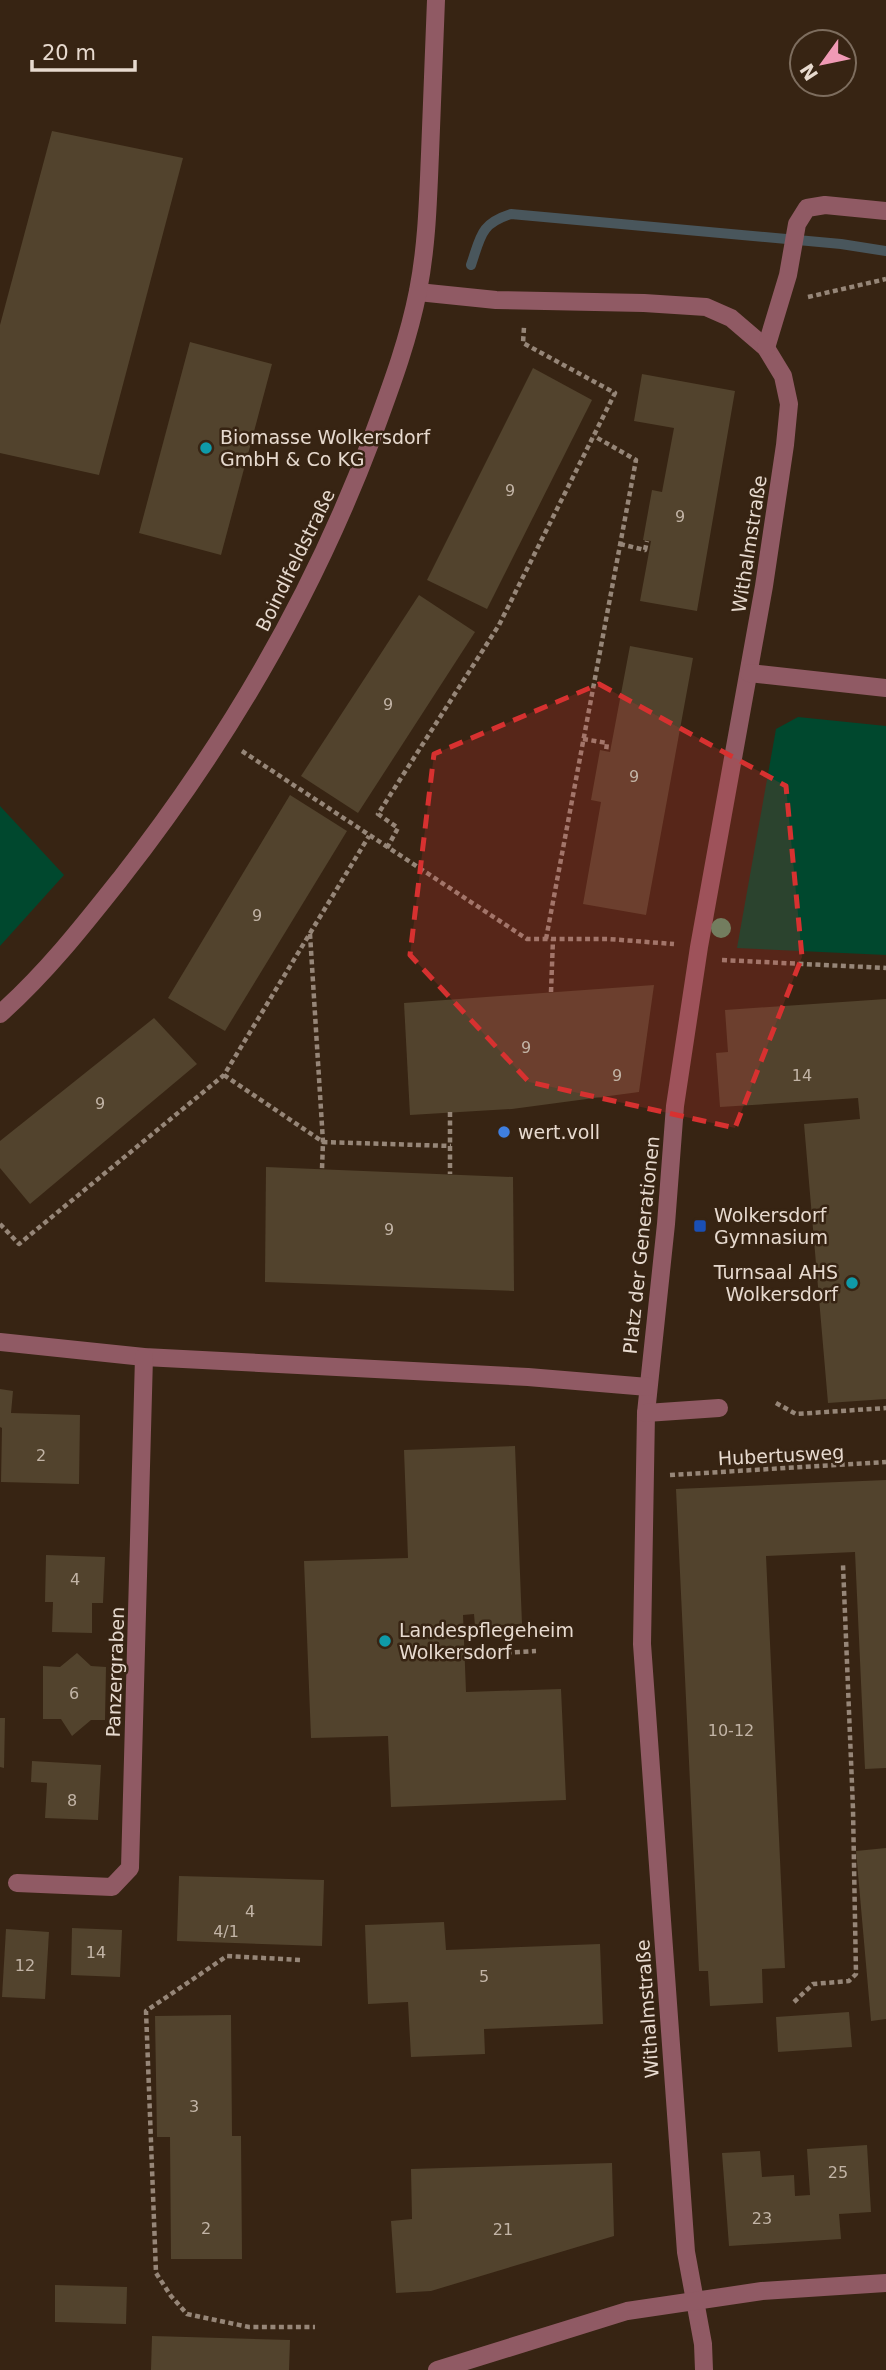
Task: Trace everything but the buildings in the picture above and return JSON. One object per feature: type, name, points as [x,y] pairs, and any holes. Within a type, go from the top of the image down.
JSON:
[{"type":"street","name":"Boindlfeldstraße","points":[[0,1014],[25,992],[72,941],[166,820],[247,698],[294,613],[351,492],[398,370],[418,292],[429,208],[436,0]]},
{"type":"street","points":[[766,348],[788,275],[797,225],[807,208],[825,205],[886,211]]},
{"type":"street","name":"Withalmstraße","points":[[418,292],[525,301],[706,307],[732,318],[766,348],[783,376],[789,404],[785,445],[749,673],[698,953],[675,1106]]},
{"type":"street","points":[[749,673],[886,688]]},
{"type":"street","name":"Platz der Generationen","points":[[642,1644],[646,1413],[666,1224],[675,1106]]},
{"type":"street","points":[[0,1342],[144,1357],[528,1377],[648,1387]]},
{"type":"street","name":"Panzergraben","points":[[17,1883],[112,1887],[130,1868],[144,1357]]},
{"type":"street","points":[[646,1413],[719,1408]]},
{"type":"street","name":"Withalmstraße","points":[[642,1644],[686,2252],[703,2344],[704,2370]]},
{"type":"street","points":[[437,2370],[627,2311],[762,2291],[886,2283]]},
{"type":"path","points":[[778,304],[886,279]]},
{"type":"path","points":[[387,848],[398,828],[378,814],[499,625],[615,393],[523,343],[525,301]]},
{"type":"path","points":[[546,939],[636,460],[594,436]]},
{"type":"path","points":[[620,544],[645,550],[647,541]]},
{"type":"path","points":[[220,738],[253,757],[527,939],[608,939],[698,953],[886,968]]},
{"type":"path","points":[[583,739],[607,743],[606,751]]},
{"type":"path","points":[[0,1224],[19,1244],[224,1075],[369,836]]},
{"type":"path","points":[[310,933],[323,1143],[322,1169]]},
{"type":"path","points":[[551,992],[552,939]]},
{"type":"path","points":[[224,1075],[323,1143],[452,1146]]},
{"type":"path","points":[[450,1112],[450,1174]]},
{"type":"path","points":[[776,1403],[796,1414],[886,1408]]},
{"type":"path","name":"Hubertusweg","points":[[677,1475],[886,1462]]},
{"type":"path","points":[[794,2002],[813,1984],[849,1981],[856,1974],[853,1809],[843,1565]]},
{"type":"path","points":[[464,1656],[536,1651]]},
{"type":"path","points":[[300,1960],[227,1956],[146,2011],[151,2153],[156,2273],[187,2314],[249,2327],[315,2327]]},
{"type":"highlighted area","points":[[599,684],[786,786],[802,957],[735,1128],[529,1082],[410,955],[434,754]]},
{"type":"green space","points":[[798,717],[886,726],[886,955],[737,948],[776,729]]},
{"type":"green space","points":[[0,806],[64,875],[0,946]]},
{"type":"waterway","points":[[471,265],[483,232],[493,222],[511,214],[841,244],[886,251]]},
{"type":"place","name":"Biomasse Wolkersdorf GmbH & Co KG","points":[[206,448]]},
{"type":"place","name":"wert.voll","points":[[504,1132]]},
{"type":"place","name":"Wolkersdorf Gymnasium","points":[[700,1226]]},
{"type":"place","name":"Turnsaal AHS Wolkersdorf","points":[[852,1283]]},
{"type":"place","name":"Landespflegeheim Wolkersdorf","points":[[385,1641]]}]
